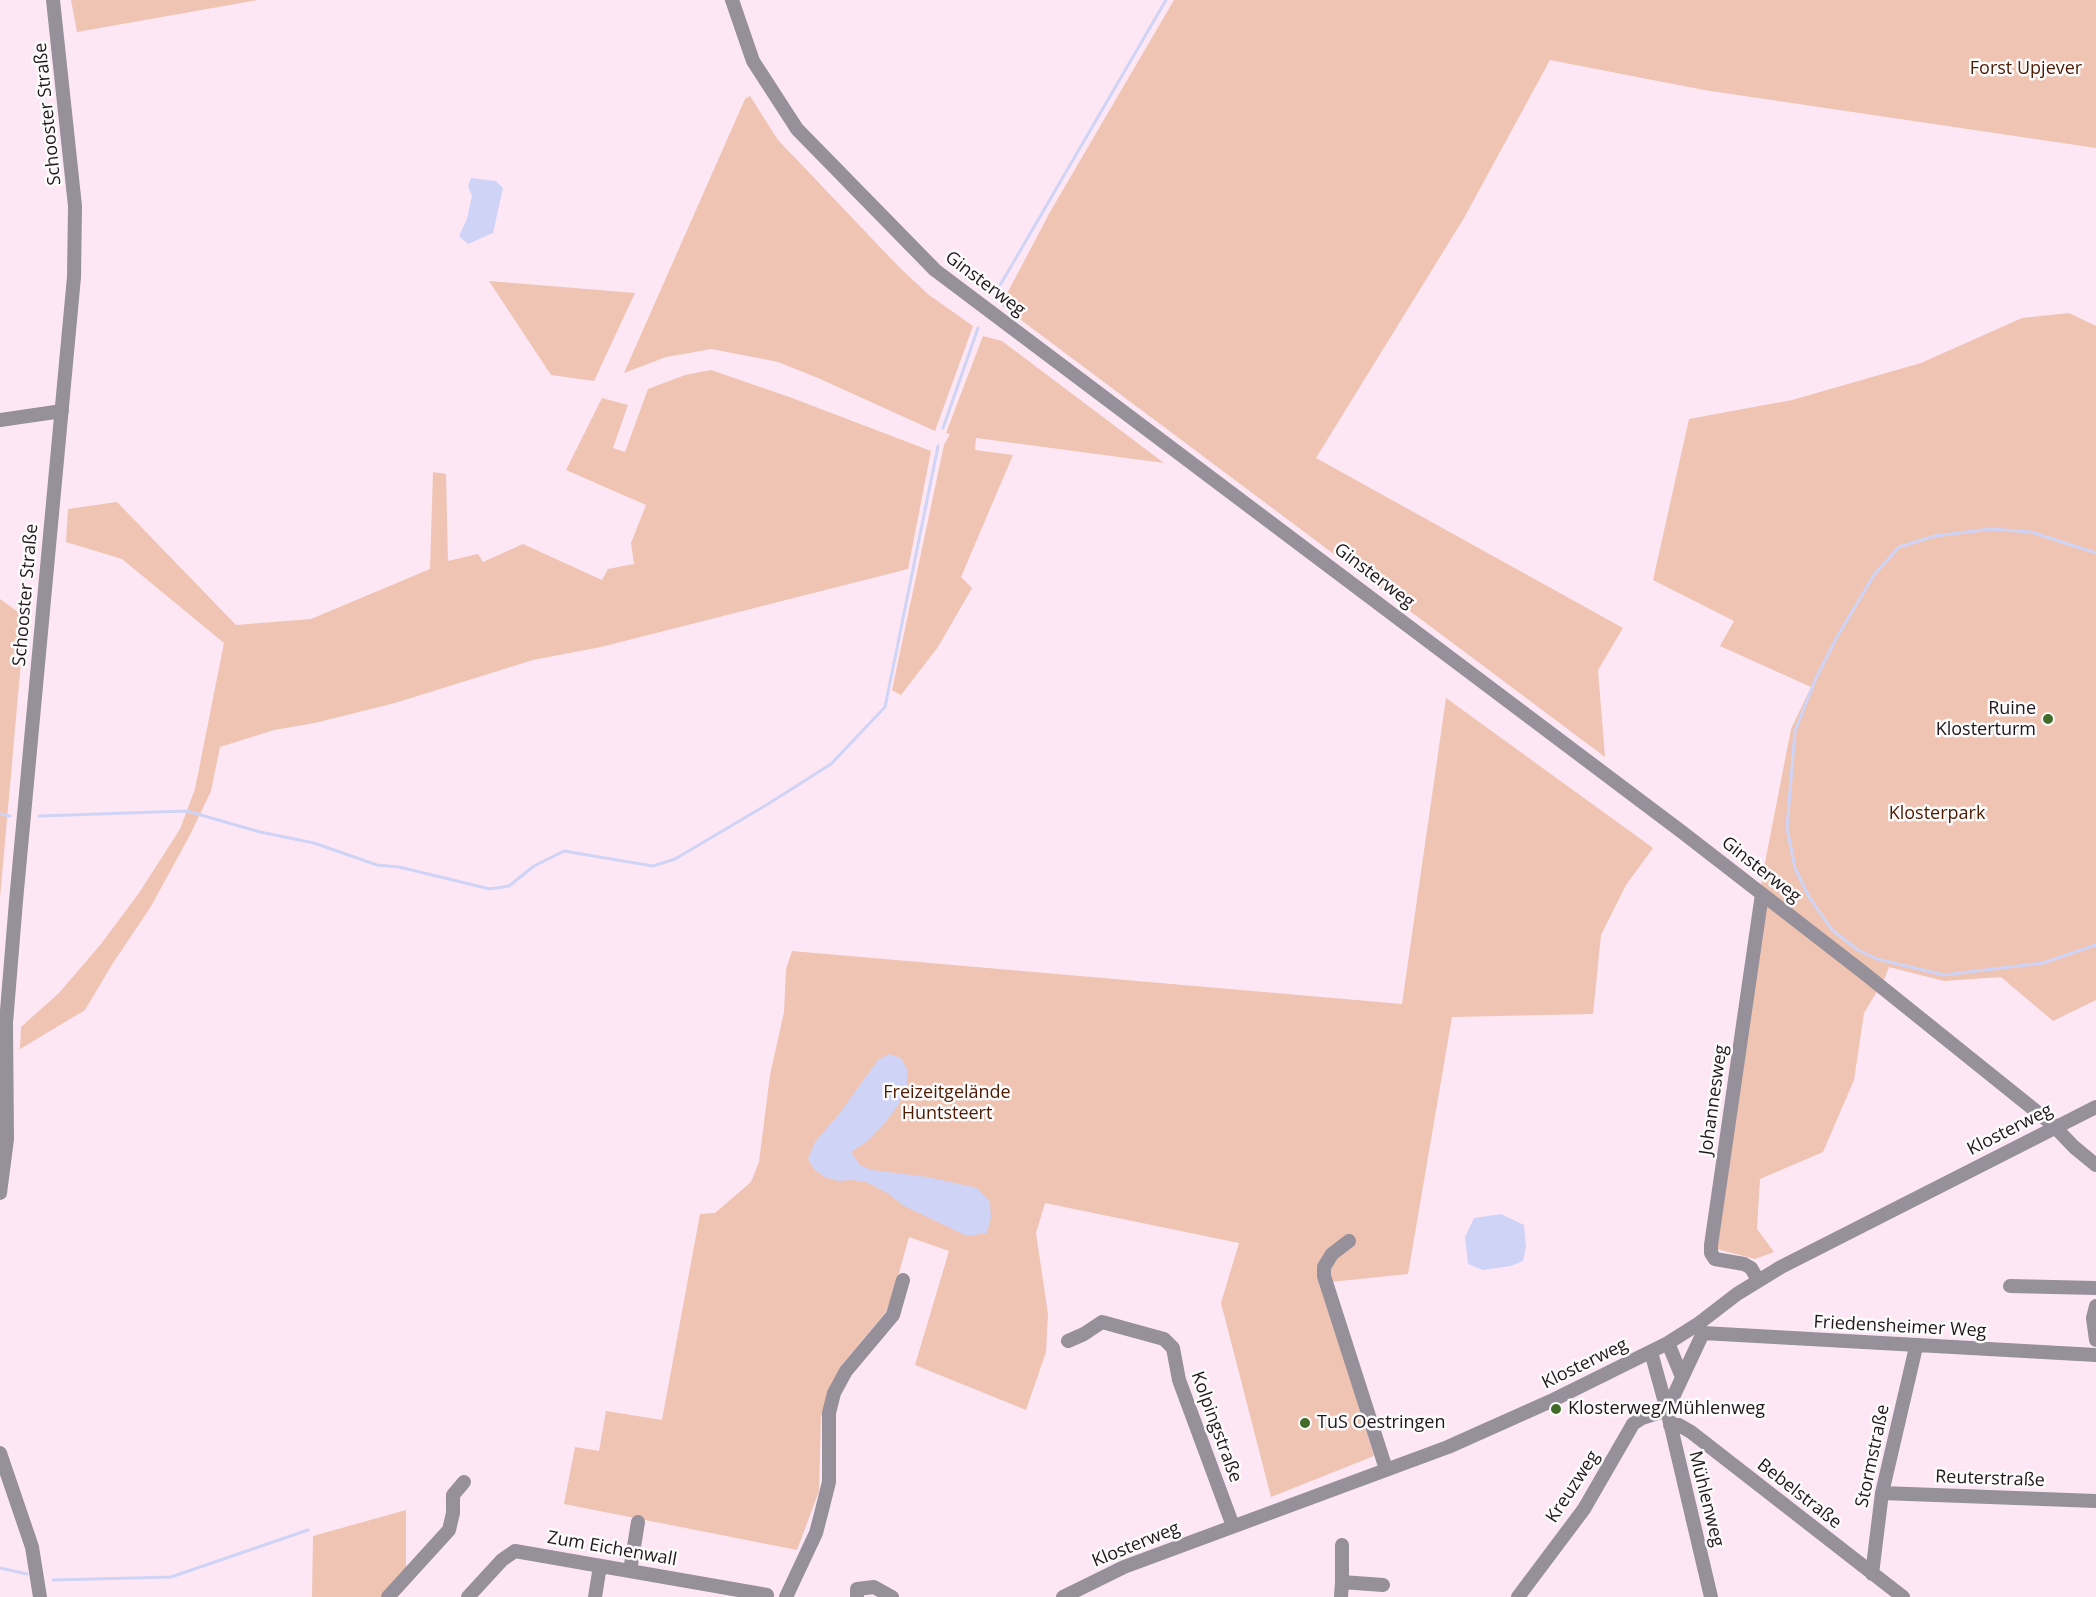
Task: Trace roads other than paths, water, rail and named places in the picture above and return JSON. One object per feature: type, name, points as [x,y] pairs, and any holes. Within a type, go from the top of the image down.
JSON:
[{"type":"street","name":"Schooster Straße","points":[[0,1193],[7,1139],[6,1023],[74,277],[75,206],[53,0]]},
{"type":"street","name":"Ginsterweg","points":[[732,0],[753,61],[797,129],[935,270],[1645,803],[1870,978],[2056,1127],[2074,1147],[2096,1165]]},
{"type":"street","points":[[0,420],[62,411]]},
{"type":"street","name":"Johannesweg","points":[[1758,1280],[1751,1268],[1744,1264],[1715,1259],[1711,1253],[1711,1245],[1762,894]]},
{"type":"street","name":"Klosterweg","points":[[1064,1597],[1078,1593],[1124,1567],[1448,1447],[1514,1419],[1700,1329],[1758,1280],[1781,1267],[2096,1107]]},
{"type":"street","points":[[1349,1242],[1332,1254],[1324,1267],[1324,1276],[1386,1469]]},
{"type":"street","points":[[786,1597],[816,1533],[822,1510],[828,1482],[829,1413],[834,1394],[846,1371],[893,1315],[903,1280]]},
{"type":"street","points":[[2010,1286],[2096,1288]]},
{"type":"street","points":[[2096,1306],[2093,1318],[2096,1340]]},
{"type":"street","name":"Kolpingstraße","points":[[1068,1341],[1102,1322],[1164,1340],[1173,1348],[1179,1380],[1233,1526]]},
{"type":"street","points":[[1667,1410],[1700,1329]]},
{"type":"street","name":"Friedensheimer Weg","points":[[1700,1329],[1916,1347],[2096,1355]]},
{"type":"street","points":[[1668,1343],[1682,1377]]},
{"type":"street","name":"Stormstraße","points":[[1872,1574],[1882,1493],[1916,1347]]},
{"type":"street","name":"Mühlenweg","points":[[1651,1352],[1711,1597]]},
{"type":"street","name":"Kreuzweg","points":[[1518,1597],[1584,1509],[1634,1424],[1642,1418],[1667,1410]]},
{"type":"street","name":"Bebelstraße","points":[[1670,1425],[1679,1425],[1691,1432],[1903,1597]]},
{"type":"street","points":[[0,1453],[32,1547],[40,1597]]},
{"type":"street","points":[[388,1597],[449,1530],[453,1513],[453,1495],[464,1482]]},
{"type":"street","name":"Reuterstraße","points":[[1882,1493],[2096,1501]]},
{"type":"street","points":[[630,1571],[638,1522]]},
{"type":"street","points":[[1341,1597],[1342,1545]]},
{"type":"street","name":"Zum Eichenwall","points":[[468,1597],[502,1560],[515,1551],[767,1595]]},
{"type":"street","points":[[596,1597],[600,1566]]},
{"type":"street","points":[[1342,1582],[1383,1584]]},
{"type":"street","points":[[857,1597],[857,1589],[874,1587],[892,1597]]},
{"type":"water","points":[[471,178],[496,181],[503,188],[493,233],[468,244],[459,236],[467,219],[472,196],[468,186]]},
{"type":"water","points":[[889,1054],[901,1058],[907,1069],[907,1085],[898,1106],[884,1124],[868,1141],[851,1152],[860,1165],[872,1170],[928,1177],[977,1188],[990,1202],[991,1218],[987,1233],[967,1236],[904,1206],[887,1193],[866,1182],[839,1181],[824,1177],[814,1169],[808,1159],[815,1142],[839,1114],[878,1060]]},
{"type":"water","points":[[1501,1214],[1524,1225],[1526,1247],[1523,1261],[1511,1266],[1483,1270],[1468,1264],[1465,1237],[1474,1218]]},
{"type":"waterway","points":[[995,294],[1166,0]]},
{"type":"waterway","points":[[943,428],[978,328]]},
{"type":"waterway","points":[[39,816],[187,811],[260,832],[314,843],[377,865],[399,867],[490,889],[509,886],[534,866],[564,851],[653,866],[675,859],[831,764],[885,707],[938,446]]},
{"type":"waterway","points":[[2096,553],[2031,532],[1991,529],[1935,536],[1899,547],[1874,575],[1837,637],[1816,678],[1795,731],[1787,828],[1795,868],[1809,897],[1832,930],[1858,950],[1877,959],[1944,975],[2043,963],[2096,945]]},
{"type":"waterway","points":[[0,814],[10,816]]},
{"type":"waterway","points":[[53,1580],[171,1577],[308,1530]]},
{"type":"waterway","points":[[0,1568],[27,1574]]},
{"type":"place","name":"Ruine Klosterturm","points":[[2048,719]]},
{"type":"place","name":"Klosterweg/Mühlenweg","points":[[1556,1409]]},
{"type":"place","name":"TuS Oestringen","points":[[1305,1423]]},
{"type":"park label","name":"Forst Upjever","points":[[2026,69]]},
{"type":"park label","name":"Klosterpark","points":[[1937,814]]},
{"type":"park label","name":"Freizeitgelände Huntsteert","points":[[947,1103]]}]
